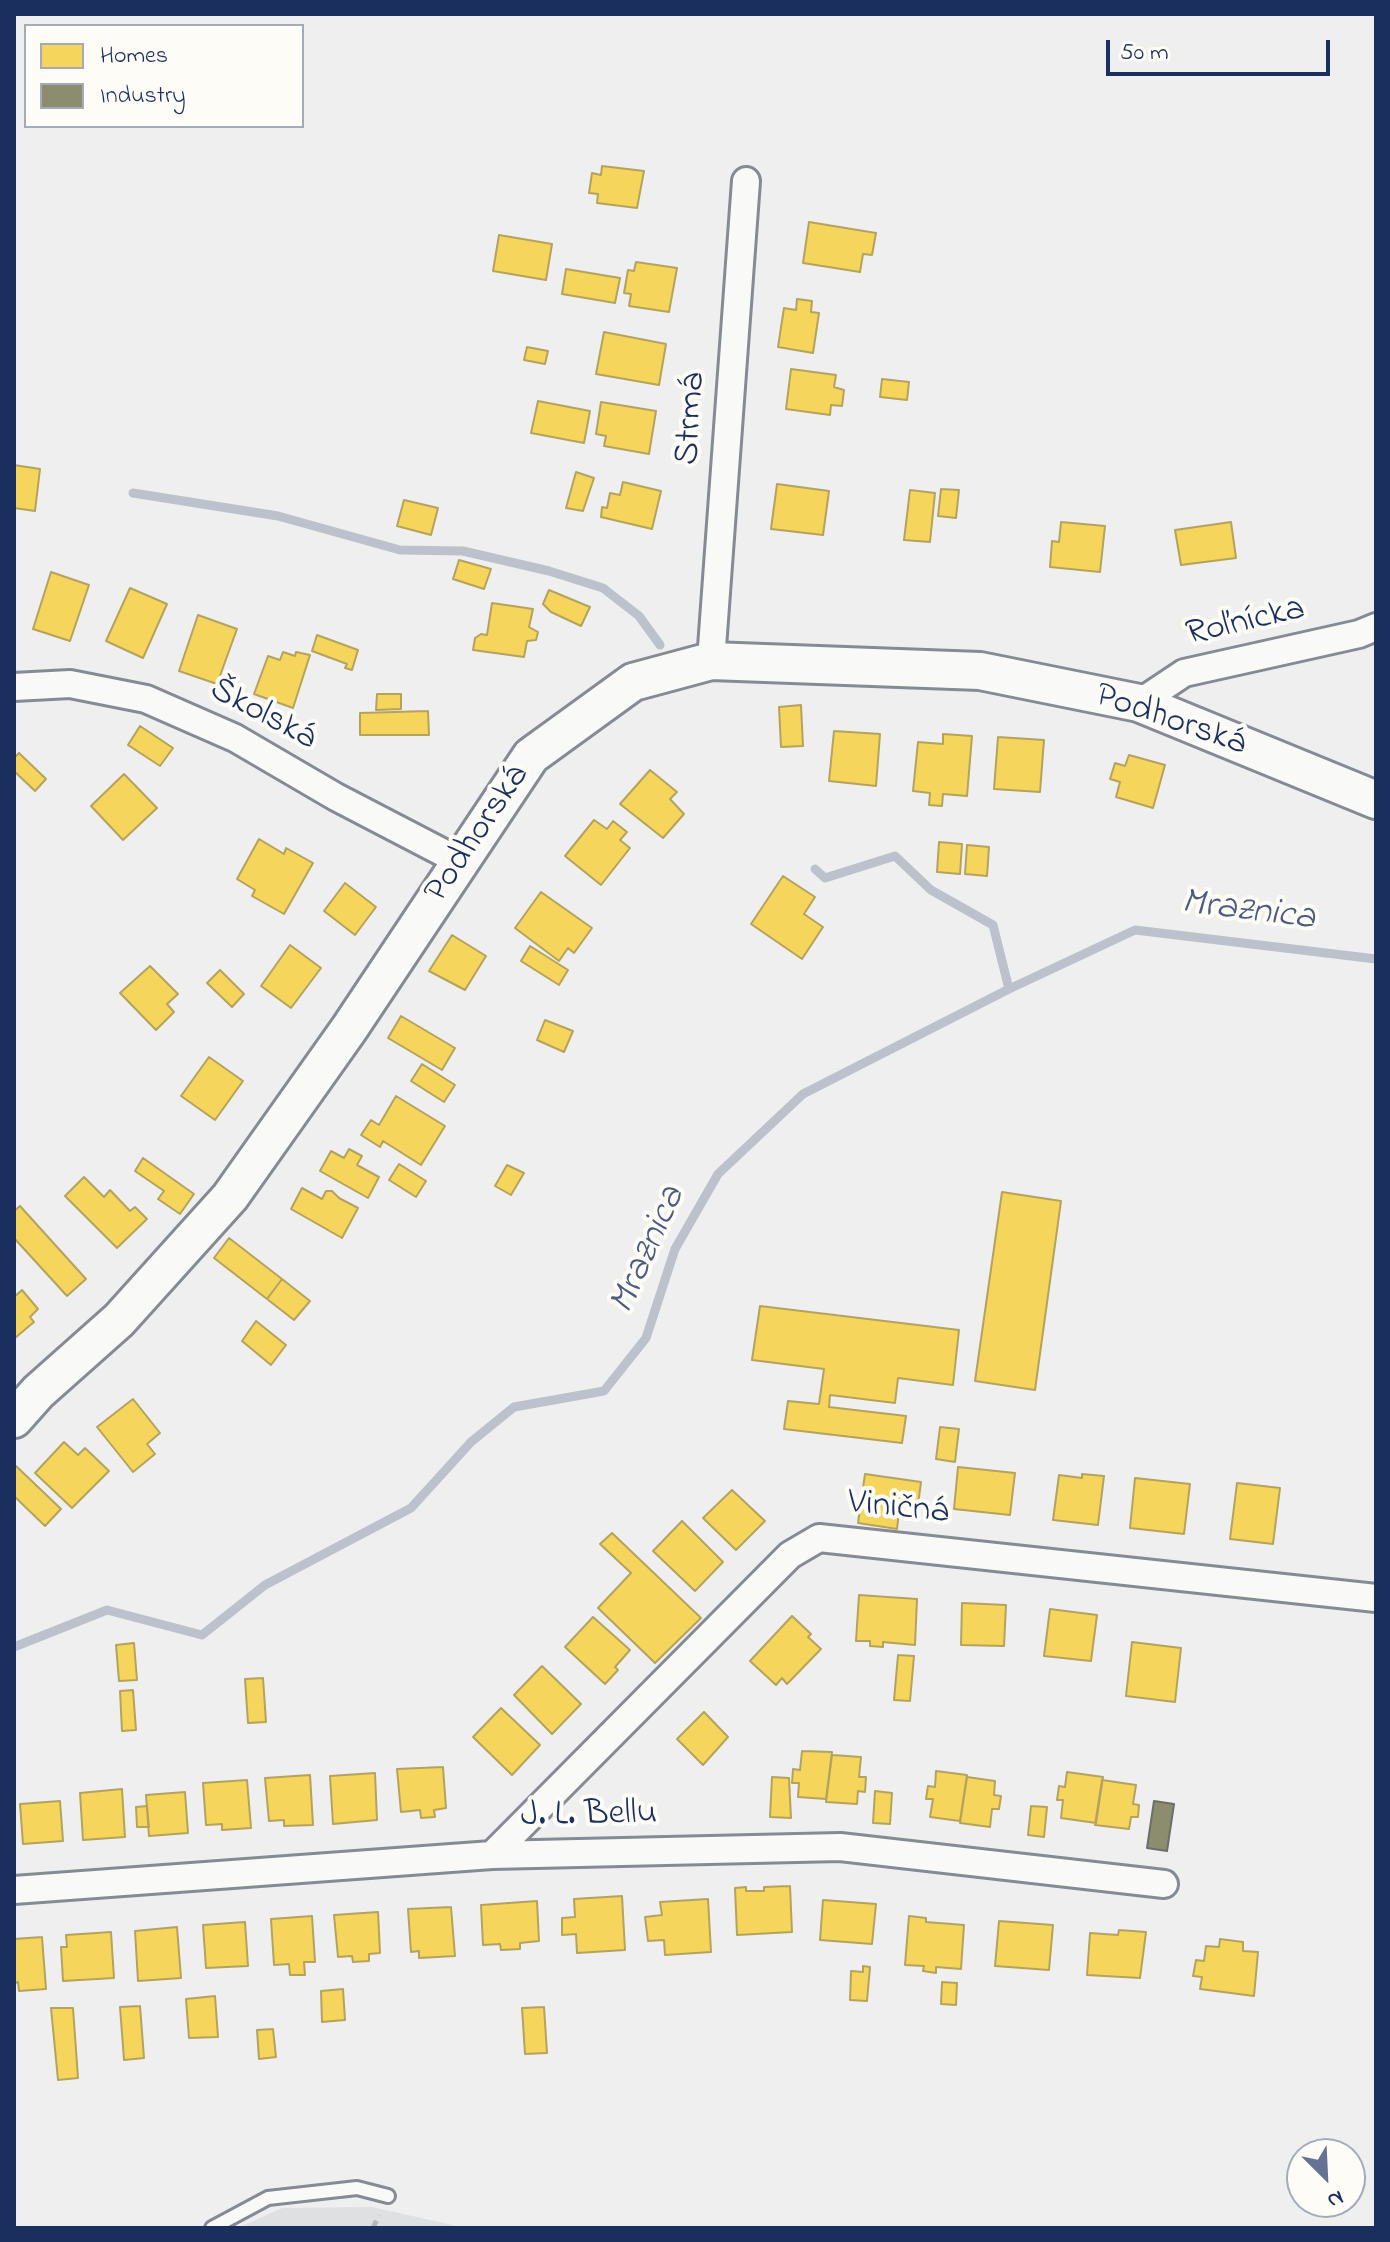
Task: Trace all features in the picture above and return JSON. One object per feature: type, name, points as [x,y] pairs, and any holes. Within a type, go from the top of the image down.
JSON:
[{"type":"street","name":"Strmá","points":[[711,661],[746,181]]},
{"type":"street","name":"Roľnícka","points":[[1139,703],[1184,673],[1359,634],[1376,627]]},
{"type":"street","name":"Podhorská","points":[[14,1419],[38,1392],[119,1320],[230,1197],[349,1029],[531,756],[633,682],[711,661],[980,671],[1139,703],[1376,800]]},
{"type":"street","name":"Školská","points":[[14,687],[70,684],[146,699],[235,738],[336,797],[461,862]]},
{"type":"street","name":"Viničná","points":[[492,1855],[790,1555],[819,1538],[1376,1598]]},
{"type":"street","name":"J. L. Bellu","points":[[14,1890],[492,1855],[840,1847],[1164,1884]]},
{"type":"lane","points":[[212,2228],[268,2198],[357,2188],[388,2196]]},
{"type":"shaded area","points":[[372,2207],[466,2228],[238,2228],[282,2208]]},
{"type":"building: Homes","points":[[602,166],[644,171],[637,208],[597,203],[598,194],[589,193],[592,173],[601,175]]},
{"type":"building: Homes","points":[[809,222],[876,233],[872,255],[863,254],[860,272],[803,263]]},
{"type":"building: Homes","points":[[499,235],[552,244],[546,280],[493,271]]},
{"type":"building: Homes","points":[[636,262],[677,268],[669,312],[629,306],[631,294],[624,293],[628,270],[634,271]]},
{"type":"building: Homes","points":[[566,269],[620,278],[615,303],[562,294]]},
{"type":"building: Homes","points":[[797,299],[812,301],[811,312],[819,313],[813,353],[778,347],[784,308],[796,310]]},
{"type":"building: Homes","points":[[604,332],[666,344],[659,385],[596,374]]},
{"type":"building: Homes","points":[[527,347],[548,351],[545,364],[524,360]]},
{"type":"building: Homes","points":[[791,369],[836,375],[834,387],[844,390],[842,406],[831,405],[830,415],[786,409]]},
{"type":"building: Homes","points":[[882,379],[909,382],[907,400],[880,397]]},
{"type":"building: Homes","points":[[538,401],[590,411],[584,443],[531,433]]},
{"type":"building: Homes","points":[[601,402],[656,411],[649,454],[604,446],[606,436],[596,434]]},
{"type":"building: Homes","points":[[14,465],[40,469],[35,511],[14,508]]},
{"type":"building: Homes","points":[[576,472],[594,478],[583,511],[566,508]]},
{"type":"building: Homes","points":[[623,482],[661,491],[652,529],[601,517],[602,507],[607,508],[610,493],[620,495]]},
{"type":"building: Homes","points":[[777,484],[829,491],[823,535],[771,529]]},
{"type":"building: Homes","points":[[941,489],[959,490],[956,518],[938,516]]},
{"type":"building: Homes","points":[[910,490],[935,493],[930,542],[904,540]]},
{"type":"building: Homes","points":[[404,500],[438,508],[431,535],[397,526]]},
{"type":"building: Homes","points":[[1061,522],[1105,526],[1100,572],[1050,567],[1052,541],[1059,542]]},
{"type":"building: Homes","points":[[1231,522],[1236,558],[1181,565],[1175,530]]},
{"type":"building: Homes","points":[[459,560],[491,569],[484,589],[453,579]]},
{"type":"building: Homes","points":[[51,572],[89,585],[70,641],[33,629]]},
{"type":"building: Homes","points":[[130,588],[167,604],[143,658],[106,641]]},
{"type":"building: Homes","points":[[549,590],[590,607],[581,626],[551,612],[543,604]]},
{"type":"building: Homes","points":[[492,603],[533,609],[529,627],[538,632],[536,640],[527,641],[524,657],[473,650],[475,638],[481,634],[487,635]]},
{"type":"building: Homes","points":[[198,615],[237,629],[217,684],[179,671]]},
{"type":"building: Homes","points":[[317,635],[358,650],[352,670],[345,668],[347,664],[312,651]]},
{"type":"building: Homes","points":[[283,652],[295,656],[296,652],[310,655],[293,708],[254,694],[268,656],[280,660]]},
{"type":"building: Homes","points":[[377,694],[401,694],[401,709],[376,710]]},
{"type":"building: Homes","points":[[801,705],[803,746],[781,747],[779,707]]},
{"type":"building: Homes","points":[[428,711],[429,735],[360,735],[360,713]]},
{"type":"building: Homes","points":[[140,726],[173,748],[160,766],[128,745]]},
{"type":"building: Homes","points":[[834,731],[880,734],[876,786],[829,781]]},
{"type":"building: Homes","points":[[943,734],[972,736],[967,796],[943,794],[942,806],[929,805],[930,793],[913,791],[918,742],[943,744]]},
{"type":"building: Homes","points":[[998,737],[1044,740],[1040,792],[994,789]]},
{"type":"building: Homes","points":[[19,753],[46,779],[35,791],[14,771],[14,758]]},
{"type":"building: Homes","points":[[1129,755],[1165,765],[1153,808],[1116,797],[1120,782],[1110,779],[1115,763],[1125,766]]},
{"type":"building: Homes","points":[[650,770],[677,792],[670,799],[684,814],[663,838],[620,804]]},
{"type":"building: Homes","points":[[124,774],[157,808],[123,840],[91,806]]},
{"type":"building: Homes","points":[[594,820],[607,829],[613,821],[627,832],[620,840],[630,848],[601,885],[565,856]]},
{"type":"building: Homes","points":[[259,839],[284,854],[286,848],[313,863],[284,914],[252,896],[255,890],[237,879]]},
{"type":"building: Homes","points":[[939,842],[962,844],[960,874],[937,872]]},
{"type":"building: Homes","points":[[967,845],[989,847],[987,876],[965,874]]},
{"type":"building: Homes","points":[[783,876],[815,897],[804,914],[823,927],[802,959],[751,924]]},
{"type":"building: Homes","points":[[345,883],[376,907],[355,935],[324,911]]},
{"type":"building: Homes","points":[[541,892],[592,928],[574,953],[568,948],[559,961],[515,928]]},
{"type":"building: Homes","points":[[452,935],[486,956],[465,990],[429,971]]},
{"type":"building: Homes","points":[[290,945],[321,968],[291,1008],[261,986]]},
{"type":"building: Homes","points":[[530,946],[568,970],[559,985],[521,961]]},
{"type":"building: Homes","points":[[150,966],[178,994],[167,1004],[174,1012],[156,1030],[120,993]]},
{"type":"building: Homes","points":[[220,970],[244,994],[232,1007],[207,983]]},
{"type":"building: Homes","points":[[401,1016],[455,1048],[442,1070],[388,1038]]},
{"type":"building: Homes","points":[[545,1020],[573,1031],[564,1052],[537,1040]]},
{"type":"building: Homes","points":[[209,1057],[243,1081],[215,1120],[181,1096]]},
{"type":"building: Homes","points":[[422,1064],[455,1085],[444,1102],[411,1081]]},
{"type":"building: Homes","points":[[396,1096],[445,1126],[421,1165],[383,1141],[380,1147],[361,1135],[371,1120],[379,1125]]},
{"type":"building: Homes","points":[[349,1149],[362,1156],[357,1165],[379,1177],[368,1198],[320,1171],[331,1151],[344,1158]]},
{"type":"building: Homes","points":[[143,1158],[194,1194],[180,1214],[158,1199],[164,1191],[135,1171]]},
{"type":"building: Homes","points":[[399,1164],[426,1181],[416,1197],[389,1180]]},
{"type":"building: Homes","points":[[507,1165],[524,1173],[511,1195],[495,1186]]},
{"type":"building: Homes","points":[[84,1177],[104,1197],[110,1190],[130,1211],[135,1207],[147,1219],[117,1248],[65,1196]]},
{"type":"building: Homes","points":[[302,1188],[322,1199],[326,1191],[332,1191],[358,1208],[342,1238],[291,1209]]},
{"type":"building: Homes","points":[[1002,1192],[1061,1201],[1035,1390],[975,1381]]},
{"type":"building: Homes","points":[[20,1206],[86,1279],[67,1296],[14,1238],[14,1211]]},
{"type":"building: Homes","points":[[229,1238],[282,1279],[267,1299],[214,1258]]},
{"type":"building: Homes","points":[[282,1279],[310,1301],[294,1320],[267,1299]]},
{"type":"building: Homes","points":[[22,1290],[38,1309],[30,1317],[34,1322],[15,1338],[14,1297]]},
{"type":"building: Homes","points":[[760,1306],[959,1330],[953,1385],[898,1378],[895,1403],[830,1395],[829,1407],[906,1416],[902,1443],[784,1429],[788,1401],[819,1404],[824,1369],[752,1360]]},
{"type":"building: Homes","points":[[256,1321],[286,1345],[271,1365],[242,1341]]},
{"type":"building: Homes","points":[[133,1399],[160,1433],[147,1444],[155,1454],[133,1472],[97,1427]]},
{"type":"building: Homes","points":[[940,1427],[959,1429],[955,1462],[936,1459]]},
{"type":"building: Homes","points":[[64,1442],[78,1455],[85,1448],[109,1471],[72,1508],[35,1473]]},
{"type":"building: Homes","points":[[16,1466],[61,1509],[45,1526],[14,1496]]},
{"type":"building: Homes","points":[[958,1467],[1015,1473],[1010,1515],[954,1509]]},
{"type":"building: Homes","points":[[865,1474],[921,1482],[918,1505],[900,1503],[897,1529],[858,1523]]},
{"type":"building: Homes","points":[[1082,1474],[1104,1476],[1098,1525],[1053,1520],[1059,1475],[1082,1478]]},
{"type":"building: Homes","points":[[1135,1478],[1190,1484],[1184,1534],[1130,1528]]},
{"type":"building: Homes","points":[[1237,1483],[1280,1488],[1273,1544],[1230,1539]]},
{"type":"building: Homes","points":[[732,1490],[765,1521],[736,1550],[703,1518]]},
{"type":"building: Homes","points":[[682,1521],[723,1562],[695,1591],[653,1551]]},
{"type":"building: Homes","points":[[612,1533],[701,1618],[655,1663],[598,1608],[631,1573],[600,1544]]},
{"type":"building: Homes","points":[[859,1595],[917,1599],[915,1645],[883,1642],[883,1647],[870,1646],[870,1641],[856,1641]]},
{"type":"building: Homes","points":[[962,1603],[1006,1605],[1004,1646],[961,1645]]},
{"type":"building: Homes","points":[[1050,1609],[1097,1615],[1091,1661],[1044,1656]]},
{"type":"building: Homes","points":[[792,1616],[821,1649],[787,1684],[782,1678],[776,1685],[750,1661]]},
{"type":"building: Homes","points":[[593,1617],[630,1650],[605,1684],[565,1647]]},
{"type":"building: Homes","points":[[1132,1642],[1181,1648],[1175,1702],[1126,1696]]},
{"type":"building: Homes","points":[[134,1643],[137,1680],[119,1681],[116,1645]]},
{"type":"building: Homes","points":[[898,1655],[914,1656],[910,1701],[894,1700]]},
{"type":"building: Homes","points":[[542,1666],[581,1704],[552,1734],[514,1695]]},
{"type":"building: Homes","points":[[263,1678],[266,1722],[248,1723],[245,1679]]},
{"type":"building: Homes","points":[[133,1690],[136,1730],[122,1731],[120,1691]]},
{"type":"building: Homes","points":[[501,1708],[540,1745],[512,1775],[473,1737]]},
{"type":"building: Homes","points":[[704,1712],[728,1737],[703,1765],[677,1739]]},
{"type":"building: Homes","points":[[802,1751],[832,1752],[826,1799],[798,1797],[799,1783],[792,1783],[793,1769],[800,1770]]},
{"type":"building: Homes","points":[[832,1755],[861,1757],[859,1777],[866,1777],[865,1792],[858,1791],[857,1804],[826,1802]]},
{"type":"building: Homes","points":[[443,1767],[446,1808],[434,1810],[435,1817],[421,1818],[420,1810],[401,1812],[397,1769]]},
{"type":"building: Homes","points":[[936,1771],[967,1775],[960,1821],[930,1817],[933,1799],[926,1799],[928,1786],[935,1787]]},
{"type":"building: Homes","points":[[1067,1772],[1103,1777],[1096,1823],[1061,1818],[1063,1800],[1057,1800],[1059,1786],[1065,1787]]},
{"type":"building: Homes","points":[[375,1773],[377,1820],[333,1824],[330,1776]]},
{"type":"building: Homes","points":[[310,1775],[313,1825],[284,1826],[284,1820],[269,1821],[265,1778]]},
{"type":"building: Homes","points":[[772,1777],[789,1778],[791,1818],[770,1817]]},
{"type":"building: Homes","points":[[967,1777],[995,1781],[994,1795],[1001,1796],[999,1809],[992,1809],[990,1827],[960,1823]]},
{"type":"building: Homes","points":[[247,1780],[251,1828],[222,1830],[222,1824],[206,1825],[203,1783]]},
{"type":"building: Homes","points":[[1102,1780],[1136,1785],[1133,1804],[1139,1805],[1138,1817],[1131,1817],[1129,1829],[1095,1825]]},
{"type":"building: Homes","points":[[122,1789],[125,1837],[83,1840],[80,1793]]},
{"type":"building: Homes","points":[[875,1791],[892,1793],[890,1824],[873,1823]]},
{"type":"building: Homes","points":[[185,1792],[188,1833],[149,1836],[146,1795]]},
{"type":"building: Homes","points":[[60,1801],[63,1841],[23,1844],[20,1804]]},
{"type":"building: Homes","points":[[147,1806],[149,1827],[137,1827],[136,1807]]},
{"type":"building: Homes","points":[[1031,1806],[1047,1807],[1044,1837],[1028,1835]]},
{"type":"building: Homes","points":[[790,1886],[792,1932],[737,1935],[735,1888],[764,1891],[764,1887]]},
{"type":"building: Homes","points":[[622,1896],[625,1950],[577,1953],[576,1934],[562,1935],[562,1918],[575,1917],[574,1899]]},
{"type":"building: Homes","points":[[708,1899],[711,1952],[665,1955],[664,1940],[648,1941],[645,1917],[662,1915],[660,1902]]},
{"type":"building: Homes","points":[[823,1900],[876,1904],[872,1944],[820,1940]]},
{"type":"building: Homes","points":[[537,1901],[539,1941],[520,1943],[520,1949],[501,1950],[500,1944],[483,1945],[481,1905]]},
{"type":"building: Homes","points":[[451,1907],[455,1956],[419,1958],[419,1951],[411,1952],[408,1909]]},
{"type":"building: Homes","points":[[378,1912],[380,1953],[369,1954],[369,1961],[353,1962],[352,1956],[338,1957],[334,1915]]},
{"type":"building: Homes","points":[[312,1916],[315,1962],[304,1962],[305,1975],[290,1975],[289,1964],[274,1965],[271,1919]]},
{"type":"building: Homes","points":[[909,1916],[926,1918],[926,1922],[964,1925],[961,1969],[936,1967],[936,1973],[923,1971],[924,1966],[905,1965]]},
{"type":"building: Homes","points":[[999,1921],[1053,1925],[1049,1970],[995,1966]]},
{"type":"building: Homes","points":[[245,1922],[248,1966],[206,1968],[203,1925]]},
{"type":"building: Homes","points":[[177,1927],[181,1978],[138,1981],[135,1931]]},
{"type":"building: Homes","points":[[1119,1930],[1146,1932],[1140,1978],[1087,1975],[1090,1933],[1118,1935]]},
{"type":"building: Homes","points":[[111,1932],[114,1978],[63,1981],[61,1947],[67,1947],[66,1935]]},
{"type":"building: Homes","points":[[42,1937],[46,1989],[19,1991],[18,1982],[14,1983],[14,1939]]},
{"type":"building: Homes","points":[[1220,1939],[1243,1942],[1243,1951],[1258,1952],[1254,1996],[1200,1989],[1202,1977],[1193,1976],[1196,1960],[1204,1961],[1206,1946],[1219,1947]]},
{"type":"building: Homes","points":[[863,1966],[870,1967],[867,2001],[850,2000],[851,1971],[863,1972]]},
{"type":"building: Homes","points":[[942,1982],[957,1983],[956,2005],[941,2004]]},
{"type":"building: Homes","points":[[343,1989],[345,2020],[322,2022],[321,1991]]},
{"type":"building: Homes","points":[[215,1996],[218,2037],[189,2038],[186,1999]]},
{"type":"building: Homes","points":[[140,2006],[144,2058],[124,2060],[120,2007]]},
{"type":"building: Homes","points":[[544,2007],[547,2053],[525,2054],[522,2008]]},
{"type":"building: Homes","points":[[51,2008],[73,2008],[78,2078],[58,2080]]},
{"type":"building: Homes","points":[[273,2029],[276,2057],[259,2059],[257,2030]]},
{"type":"building: Industry","points":[[1154,1801],[1174,1804],[1167,1851],[1147,1848]]},
{"type":"waterway","points":[[133,493],[278,516],[400,550],[463,551],[549,571],[603,588],[639,616],[660,645]]},
{"type":"waterway","points":[[815,869],[825,878],[895,856],[931,890],[993,925],[1009,989]]},
{"type":"waterway","name":"Mraznica","points":[[14,1647],[107,1610],[202,1635],[265,1585],[411,1508],[471,1442],[514,1407],[604,1391],[646,1338],[675,1249],[718,1174],[803,1094],[1009,989],[1135,930],[1376,959]]}]
